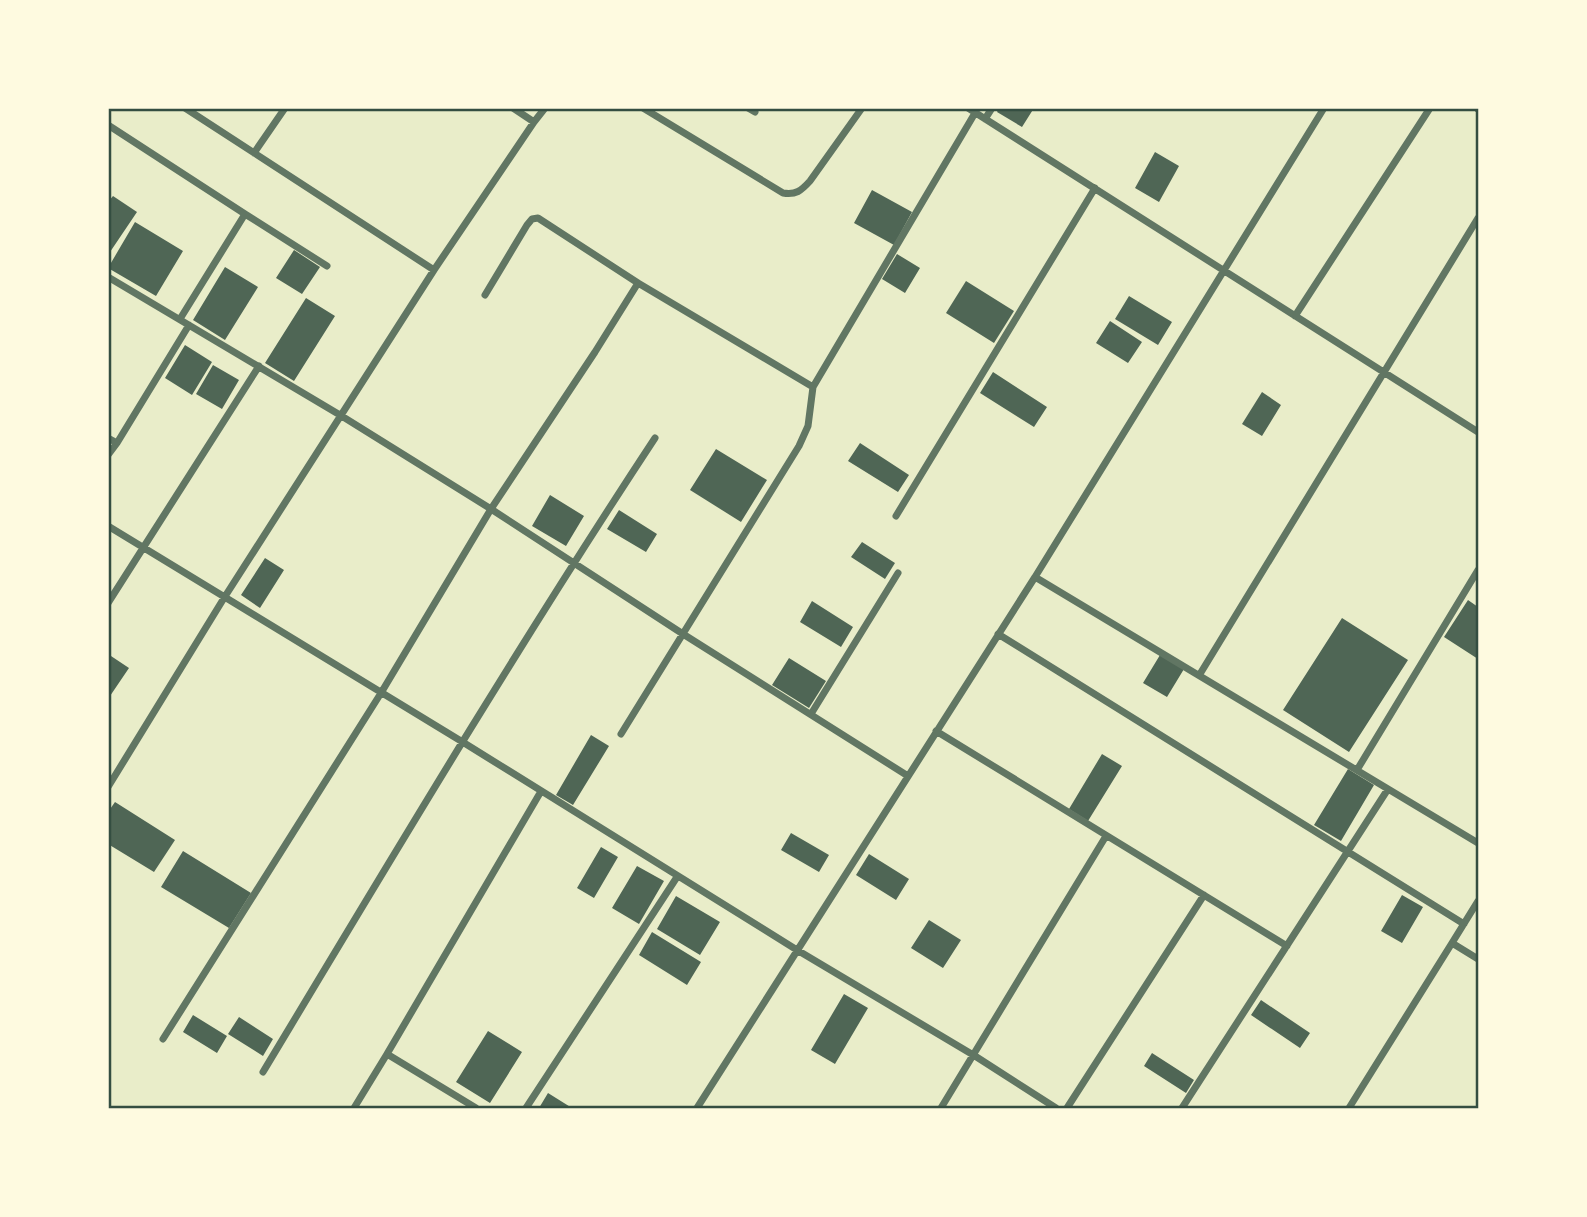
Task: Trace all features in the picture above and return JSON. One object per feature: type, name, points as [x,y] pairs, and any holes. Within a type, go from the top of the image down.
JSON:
[{"type":"street","points":[[185,108],[434,270]]},
{"type":"street","points":[[254,153],[285,108]]},
{"type":"street","points":[[513,108],[534,122]]},
{"type":"street","points":[[108,787],[340,415],[434,270],[545,108]]},
{"type":"street","points":[[643,108],[783,193],[793,195],[810,181],[862,108]]},
{"type":"street","points":[[985,119],[992,108]]},
{"type":"street","points":[[697,1108],[1035,577],[1324,108]]},
{"type":"street","points":[[1295,316],[1430,108]]},
{"type":"street","points":[[621,734],[799,446],[808,426],[813,387],[971,111],[1479,432]]},
{"type":"street","points":[[108,125],[327,266]]},
{"type":"street","points":[[896,516],[1095,188]]},
{"type":"street","points":[[180,319],[245,214]]},
{"type":"street","points":[[485,295],[527,225],[532,219],[538,218],[638,283],[813,387]]},
{"type":"street","points":[[1200,674],[1479,218]]},
{"type":"street","points":[[108,277],[340,415],[491,509],[683,635],[908,776]]},
{"type":"street","points":[[163,1039],[381,693],[491,509],[638,283]]},
{"type":"street","points":[[108,455],[189,325]]},
{"type":"street","points":[[108,603],[259,366]]},
{"type":"street","points":[[108,438],[117,443]]},
{"type":"street","points":[[262,1072],[461,741],[573,562],[655,438]]},
{"type":"street","points":[[108,526],[1056,1108]]},
{"type":"street","points":[[1357,770],[1479,570]]},
{"type":"street","points":[[811,714],[898,573]]},
{"type":"street","points":[[1035,577],[1479,843]]},
{"type":"street","points":[[998,634],[1464,924]]},
{"type":"street","points":[[936,731],[1287,946]]},
{"type":"street","points":[[1182,1108],[1388,789]]},
{"type":"street","points":[[354,1108],[540,793]]},
{"type":"street","points":[[941,1108],[1106,836]]},
{"type":"street","points":[[526,1108],[677,877]]},
{"type":"street","points":[[1067,1108],[1204,895]]},
{"type":"street","points":[[1349,1108],[1479,901]]},
{"type":"street","points":[[1452,943],[1479,959]]},
{"type":"street","points":[[387,1054],[476,1108]]},
{"type":"building","points":[[999,108],[1034,108],[1022,127],[997,112]]},
{"type":"building","points":[[1155,152],[1179,166],[1159,202],[1135,188]]},
{"type":"building","points":[[872,190],[912,212],[894,245],[854,223]]},
{"type":"building","points":[[113,196],[137,212],[108,255],[108,202]]},
{"type":"building","points":[[135,222],[183,251],[156,296],[108,268]]},
{"type":"building","points":[[294,250],[320,267],[302,294],[276,278]]},
{"type":"building","points":[[897,254],[920,268],[905,293],[882,279]]},
{"type":"building","points":[[225,267],[258,287],[225,340],[193,320]]},
{"type":"building","points":[[966,281],[1014,311],[994,343],[946,313]]},
{"type":"building","points":[[1129,296],[1172,322],[1158,345],[1115,319]]},
{"type":"building","points":[[306,298],[335,316],[294,381],[265,363]]},
{"type":"building","points":[[1110,321],[1142,342],[1128,363],[1096,343]]},
{"type":"building","points":[[185,345],[212,362],[192,395],[165,378]]},
{"type":"building","points":[[213,365],[239,380],[222,409],[196,394]]},
{"type":"building","points":[[993,372],[1047,407],[1034,427],[980,393]]},
{"type":"building","points":[[1262,392],[1281,405],[1262,436],[1242,424]]},
{"type":"building","points":[[860,443],[909,475],[898,492],[848,461]]},
{"type":"building","points":[[716,449],[767,480],[741,522],[690,490]]},
{"type":"building","points":[[550,495],[584,516],[566,546],[532,526]]},
{"type":"building","points":[[619,510],[657,534],[646,552],[607,529]]},
{"type":"building","points":[[862,542],[895,563],[885,579],[851,557]]},
{"type":"building","points":[[265,558],[284,570],[260,608],[241,595]]},
{"type":"building","points":[[1468,600],[1478,607],[1478,659],[1444,637]]},
{"type":"building","points":[[812,601],[853,627],[841,647],[800,622]]},
{"type":"building","points":[[1342,618],[1408,660],[1349,752],[1283,710]]},
{"type":"building","points":[[108,654],[129,668],[108,699]]},
{"type":"building","points":[[1160,655],[1184,669],[1167,697],[1143,683]]},
{"type":"building","points":[[789,658],[826,681],[809,708],[772,685]]},
{"type":"building","points":[[591,735],[609,746],[573,805],[556,795]]},
{"type":"building","points":[[1102,754],[1122,766],[1088,821],[1069,809]]},
{"type":"building","points":[[1348,769],[1374,785],[1341,841],[1314,825]]},
{"type":"building","points":[[115,802],[175,840],[154,872],[108,844],[108,812]]},
{"type":"building","points":[[791,833],[829,855],[819,872],[781,850]]},
{"type":"building","points":[[601,847],[618,857],[594,898],[577,888]]},
{"type":"building","points":[[183,851],[251,893],[229,928],[161,887]]},
{"type":"building","points":[[869,854],[909,879],[896,900],[856,875]]},
{"type":"building","points":[[637,866],[664,881],[639,924],[612,908]]},
{"type":"building","points":[[1402,895],[1423,907],[1402,943],[1381,931]]},
{"type":"building","points":[[676,896],[720,922],[700,955],[657,929]]},
{"type":"building","points":[[929,920],[961,940],[943,968],[911,948]]},
{"type":"building","points":[[652,932],[701,962],[687,985],[639,955]]},
{"type":"building","points":[[844,994],[868,1008],[835,1064],[811,1050]]},
{"type":"building","points":[[1261,1000],[1310,1033],[1300,1048],[1251,1015]]},
{"type":"building","points":[[193,1015],[227,1036],[217,1053],[183,1032]]},
{"type":"building","points":[[239,1017],[273,1039],[263,1056],[228,1034]]},
{"type":"building","points":[[488,1031],[522,1052],[490,1103],[456,1082]]},
{"type":"building","points":[[1152,1053],[1194,1080],[1186,1093],[1144,1066]]},
{"type":"building","points":[[548,1093],[572,1108],[539,1108]]}]
